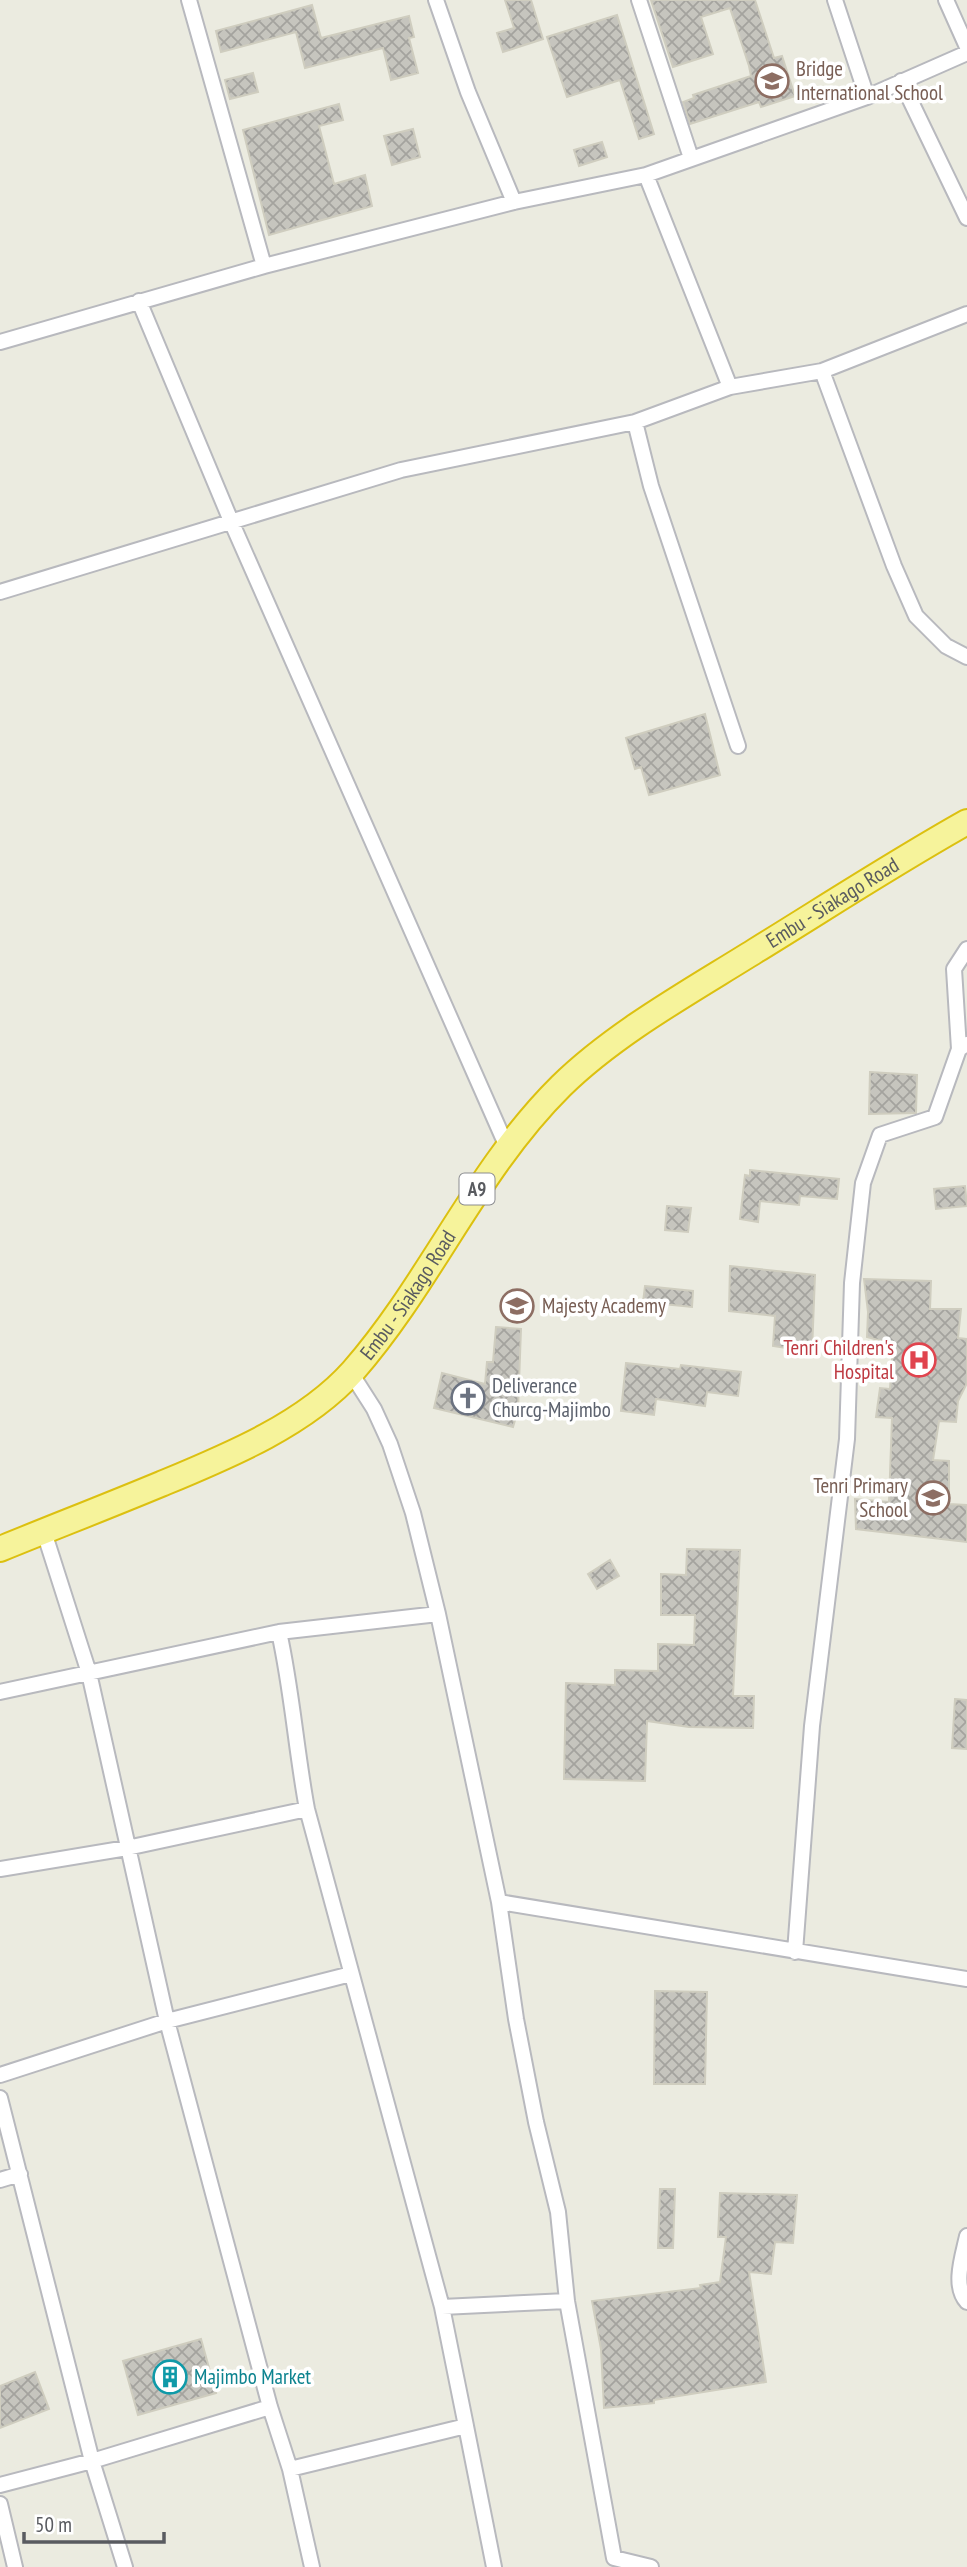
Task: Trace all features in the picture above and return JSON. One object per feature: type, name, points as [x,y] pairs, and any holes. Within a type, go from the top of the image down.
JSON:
[{"type":"highway","name":"Embu - Siakago Road","points":[[0,1549],[228,1456],[283,1426],[351,1373],[391,1320],[507,1147],[521,1128],[564,1083],[674,1002],[887,867],[967,822]]},
{"type":"street","points":[[189,0],[264,266]]},
{"type":"street","points":[[436,0],[468,92],[514,202]]},
{"type":"street","points":[[639,0],[691,159]]},
{"type":"street","points":[[835,0],[867,97]]},
{"type":"street","points":[[946,0],[967,47]]},
{"type":"street","points":[[0,342],[264,266],[514,202],[646,175],[867,97],[967,53]]},
{"type":"street","points":[[901,81],[967,218]]},
{"type":"street","points":[[646,175],[730,387]]},
{"type":"street","points":[[139,301],[231,522],[507,1147]]},
{"type":"street","points":[[0,592],[401,470],[635,422],[730,387],[822,371],[967,314]]},
{"type":"street","points":[[822,371],[916,616],[946,646],[967,657]]},
{"type":"street","points":[[635,422],[651,486],[738,746]]},
{"type":"street","points":[[795,1952],[811,1726],[847,1439],[852,1283],[863,1184],[880,1135],[936,1117],[963,1046],[954,969],[967,949]]},
{"type":"street","points":[[351,1373],[374,1409],[390,1444],[413,1513],[438,1614],[499,1902],[521,2045],[558,2212],[567,2301],[615,2562],[651,2567]]},
{"type":"street","points":[[44,1532],[89,1673],[167,2021],[270,2407],[290,2469],[312,2567]]},
{"type":"street","points":[[0,1692],[279,1632],[438,1614]]},
{"type":"street","points":[[279,1632],[289,1676],[296,1752],[307,1810],[442,2307],[494,2567]]},
{"type":"street","points":[[0,1869],[127,1848],[307,1810]]},
{"type":"street","points":[[499,1902],[628,1921],[795,1952],[967,1979]]},
{"type":"street","points":[[0,2075],[167,2021],[351,1974]]},
{"type":"street","points":[[0,2098],[92,2462],[125,2567]]},
{"type":"street","points":[[0,2180],[20,2174]]},
{"type":"street","points":[[967,2236],[959,2281],[962,2297],[967,2302]]},
{"type":"street","points":[[442,2307],[567,2301]]},
{"type":"street","points":[[0,2485],[92,2462],[270,2407]]},
{"type":"street","points":[[290,2469],[466,2426]]},
{"type":"street","points":[[0,2504],[15,2567]]},
{"type":"building","points":[[505,0],[531,0],[543,39],[503,52],[497,33],[514,28]]},
{"type":"building","points":[[651,0],[755,0],[774,58],[782,56],[795,96],[761,107],[759,102],[690,124],[683,102],[694,98],[693,95],[751,76],[749,66],[730,8],[701,17],[713,54],[673,67]]},
{"type":"building","points":[[312,5],[321,38],[409,16],[414,37],[409,38],[418,73],[391,80],[383,48],[305,68],[296,32],[221,52],[216,31]]},
{"type":"building","points":[[617,15],[654,134],[639,139],[620,80],[567,97],[547,37]]},
{"type":"building","points":[[253,73],[258,92],[230,99],[225,80]]},
{"type":"building","points":[[339,104],[343,120],[319,126],[334,184],[365,175],[372,206],[269,235],[243,130]]},
{"type":"building","points":[[413,129],[420,157],[392,165],[384,136]]},
{"type":"building","points":[[602,142],[607,157],[579,166],[574,150]]},
{"type":"building","points":[[705,714],[720,775],[649,795],[641,767],[635,769],[626,738]]},
{"type":"building","points":[[870,1072],[917,1075],[916,1113],[869,1114]]},
{"type":"building","points":[[750,1170],[839,1179],[837,1199],[800,1196],[799,1205],[760,1201],[758,1222],[740,1219],[745,1175],[750,1176]]},
{"type":"building","points":[[965,1186],[967,1206],[936,1209],[934,1189]]},
{"type":"building","points":[[667,1206],[691,1208],[688,1232],[665,1230]]},
{"type":"building","points":[[730,1266],[815,1275],[812,1352],[773,1346],[775,1316],[729,1311]]},
{"type":"building","points":[[864,1279],[931,1281],[930,1309],[961,1309],[958,1338],[967,1339],[967,1383],[958,1401],[956,1422],[939,1421],[933,1460],[949,1461],[949,1504],[967,1505],[967,1542],[856,1529],[855,1499],[889,1502],[892,1418],[876,1417],[880,1388],[890,1389],[893,1344],[867,1337],[868,1312]]},
{"type":"building","points":[[645,1286],[693,1291],[692,1307],[643,1302]]},
{"type":"building","points":[[496,1327],[521,1329],[518,1410],[513,1427],[434,1408],[442,1373],[485,1384],[487,1362],[493,1362]]},
{"type":"building","points":[[626,1363],[680,1369],[681,1365],[741,1372],[738,1396],[707,1392],[705,1406],[656,1399],[654,1415],[621,1411]]},
{"type":"building","points":[[687,1549],[740,1550],[733,1696],[754,1696],[753,1728],[689,1727],[647,1721],[645,1781],[564,1779],[566,1683],[615,1685],[615,1670],[658,1671],[658,1644],[694,1645],[695,1615],[661,1615],[661,1574],[686,1575]]},
{"type":"building","points":[[610,1560],[619,1576],[597,1589],[588,1574]]},
{"type":"building","points":[[955,1699],[967,1700],[967,1749],[952,1748]]},
{"type":"building","points":[[655,1991],[707,1992],[705,2084],[654,2084]]},
{"type":"building","points":[[660,2189],[675,2189],[673,2248],[658,2248]]},
{"type":"building","points":[[720,2193],[797,2195],[793,2243],[775,2242],[771,2274],[749,2272],[766,2382],[654,2400],[654,2403],[604,2408],[601,2349],[592,2301],[701,2288],[700,2285],[720,2282],[726,2237],[718,2237]]},
{"type":"building","name":"Majimbo Market","points":[[201,2339],[216,2393],[138,2415],[123,2361]]},
{"type":"building","points":[[35,2372],[49,2409],[0,2428],[0,2386]]},
{"type":"place","name":"Bridge International School","points":[[772,81]]},
{"type":"place","name":"Majesty Academy","points":[[517,1306]]},
{"type":"place","name":"Tenri Children's Hospital","points":[[919,1360]]},
{"type":"place","name":"Deliverance Churcg-Majimbo","points":[[468,1398]]},
{"type":"place","name":"Tenri Primary School","points":[[933,1498]]},
{"type":"place","name":"Majimbo Market","points":[[170,2377]]}]
